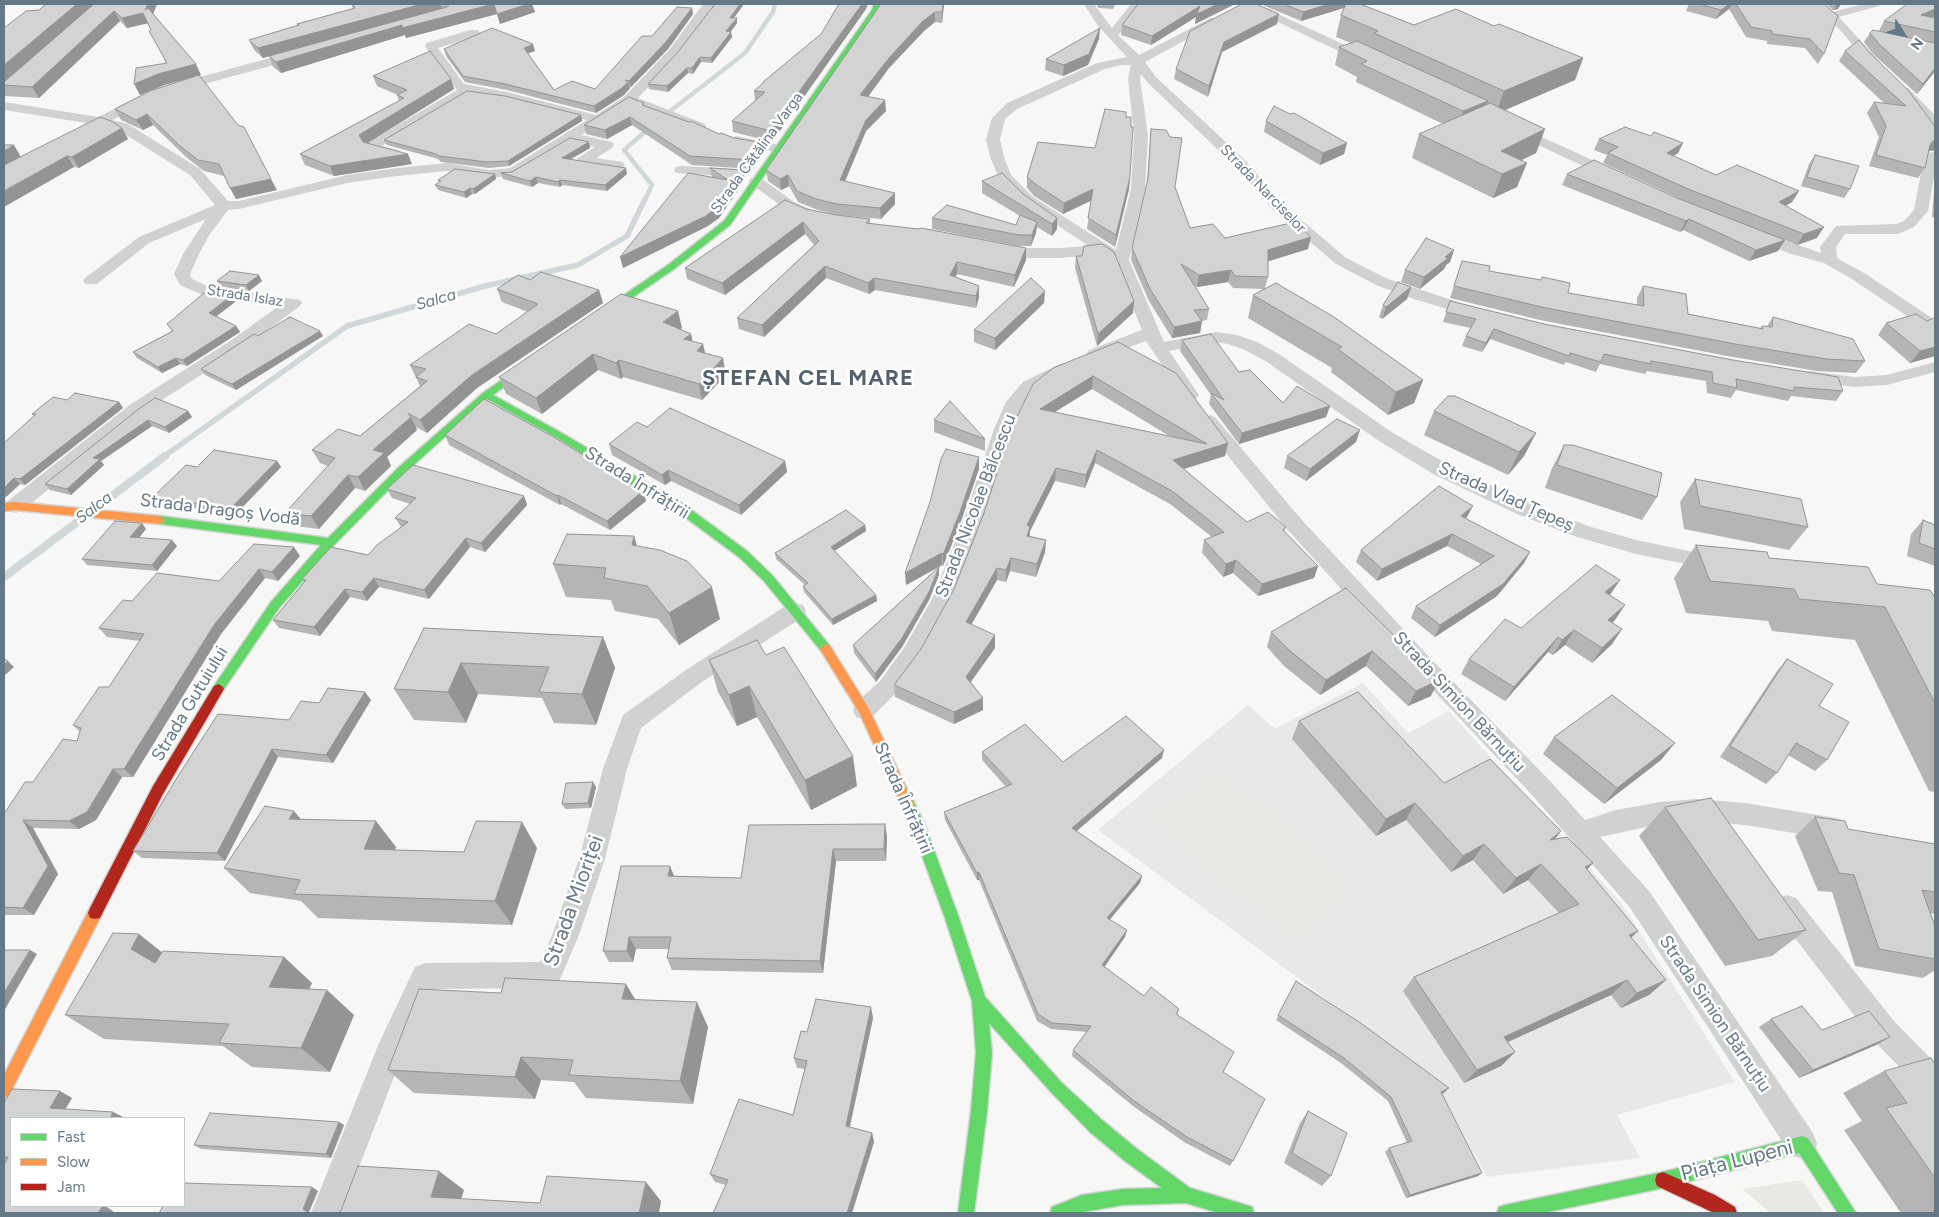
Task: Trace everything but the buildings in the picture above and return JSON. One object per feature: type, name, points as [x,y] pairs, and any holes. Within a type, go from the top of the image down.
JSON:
[{"type":"main road","name":"Strada Cătălina Varga","points":[[592,321],[671,267],[727,223],[875,10],[877,4]]},
{"type":"main road","points":[[486,395],[544,353]]},
{"type":"main road","name":"Strada Înfrățirii","points":[[486,395],[564,438],[682,509],[711,529],[743,554],[768,578],[824,646],[864,710],[917,823],[952,918],[979,1001]]},
{"type":"main road","name":"Strada Gutuiului","points":[[4,1090],[158,790],[221,684],[275,605],[330,542],[403,469],[486,395]]},
{"type":"main road","name":"Strada Dragoș Vodă","points":[[10,507],[122,515],[330,542]]},
{"type":"main road","points":[[979,1001],[1056,1087],[1096,1126],[1131,1155],[1186,1195]]},
{"type":"main road","points":[[966,1213],[979,1112],[984,1053],[979,1001]]},
{"type":"main road","name":"Piața Lupeni","points":[[1663,1180],[1802,1144],[1848,1213]]},
{"type":"main road","points":[[1506,1213],[1663,1180]]},
{"type":"main road","name":"Piața Lupeni","points":[[1663,1180],[1709,1200],[1729,1213]]},
{"type":"main road","points":[[1058,1213],[1082,1203],[1122,1197],[1186,1195],[1246,1213]]},
{"type":"street","name":"Strada Narciselor","points":[[1089,4],[1112,35],[1138,61],[1152,80],[1238,161],[1278,208],[1341,261],[1382,282],[1417,296],[1488,315]]},
{"type":"street","points":[[1112,35],[1122,26],[1137,4]]},
{"type":"street","points":[[1818,4],[1845,29],[1868,58],[1882,71]]},
{"type":"street","points":[[1831,16],[1874,4]]},
{"type":"street","points":[[466,90],[372,146],[373,148],[447,167],[489,174],[513,172],[630,99],[673,53],[704,7]]},
{"type":"street","points":[[1138,61],[1134,78],[1142,135],[1138,189],[1121,260],[1056,220],[1028,200],[1005,177],[997,157],[993,139],[999,118],[1012,106],[1101,66],[1121,61],[1138,61],[1240,7],[1382,66]]},
{"type":"street","points":[[460,23],[474,34],[431,46],[460,87],[466,90],[507,96],[597,119]]},
{"type":"street","points":[[1845,29],[1861,32]]},
{"type":"street","points":[[83,130],[156,94],[311,50]]},
{"type":"street","points":[[1896,84],[1935,122]]},
{"type":"street","points":[[630,99],[741,142],[780,148]]},
{"type":"street","points":[[4,106],[100,121],[123,127],[195,172],[224,206]]},
{"type":"street","points":[[1507,125],[1624,180]]},
{"type":"street","points":[[569,137],[607,145],[583,161],[618,165]]},
{"type":"street","points":[[1829,260],[1828,247],[1841,229],[1898,229],[1909,224],[1921,211],[1931,156],[1935,155]]},
{"type":"street","points":[[91,281],[144,240],[224,206],[239,205],[347,179],[447,167]]},
{"type":"street","points":[[681,170],[758,178],[788,205],[821,218]]},
{"type":"street","name":"Strada Islaz","points":[[10,507],[137,408],[236,345],[294,303],[208,292],[186,282],[182,274],[191,254],[203,233],[224,206]]},
{"type":"street","points":[[1745,231],[1796,251],[1829,260],[1858,276],[1935,326]]},
{"type":"street","points":[[982,247],[1018,253],[1060,253],[1105,249]]},
{"type":"street","name":"Strada Simion Bărnuțiu","points":[[1121,260],[1154,341],[1215,429],[1294,524],[1580,832],[1640,900],[1802,1144]]},
{"type":"street","name":"Strada Vlad Țepeș","points":[[1154,341],[1216,337],[1231,339],[1251,346],[1273,358],[1386,437],[1442,470],[1524,509],[1581,531],[1636,547],[1732,566]]},
{"type":"street","name":"Strada Nicolae Bălcescu","points":[[864,710],[888,687],[912,654],[941,601],[972,525],[1003,429],[1015,402],[1029,386],[1049,373],[1154,341]]},
{"type":"street","points":[[1799,375],[1855,382],[1887,380],[1935,367]]},
{"type":"street","name":"Strada Mioriței","points":[[326,1213],[389,1053],[425,976],[548,975],[566,935],[592,859],[615,769],[631,722],[694,676],[795,611]]},
{"type":"street","points":[[1580,832],[1616,821],[1660,813],[1697,810],[1745,814],[1859,832]]},
{"type":"street","points":[[1715,811],[1733,834]]},
{"type":"street","points":[[1773,888],[1884,1031],[1935,1083]]},
{"type":"shaded area","points":[[1363,683],[1408,733],[1449,711],[1621,903],[1735,1082],[1617,1115],[1640,1158],[1487,1177],[1433,1078],[1098,830],[1248,705],[1275,729]]},
{"type":"shaded area","points":[[1219,768],[1354,888],[1291,944],[1158,816]]},
{"type":"shaded area","points":[[1802,1180],[1824,1213],[1771,1213],[1742,1189]]},
{"type":"waterway","name":"Salca","points":[[664,116],[745,53],[773,12],[775,4]]},
{"type":"waterway","name":"Salca","points":[[645,200],[652,185],[624,150],[651,127]]},
{"type":"waterway","name":"Salca","points":[[163,457],[347,326],[485,286],[578,265],[627,236],[645,199]]},
{"type":"waterway","name":"Salca","points":[[4,577],[165,456]]},
{"type":"traffic: fast","points":[[598,317],[671,267],[727,223],[875,10],[877,4]]},
{"type":"traffic: fast","points":[[218,689],[275,605],[330,542],[403,469],[486,395],[532,362]]},
{"type":"traffic: fast","points":[[486,395],[557,434],[682,509],[743,554],[768,578],[826,649]]},
{"type":"traffic: fast","points":[[160,520],[330,542]]},
{"type":"traffic: fast","points":[[908,804],[917,823],[952,918],[979,1001],[984,1053],[979,1111],[966,1213]]},
{"type":"traffic: fast","points":[[979,1001],[1056,1087],[1096,1126],[1131,1155],[1186,1195],[1246,1213]]},
{"type":"traffic: fast","points":[[1505,1213],[1663,1180],[1802,1144],[1848,1213]]},
{"type":"traffic: fast","points":[[1058,1213],[1082,1203],[1123,1197],[1186,1195]]},
{"type":"traffic: slow","points":[[4,507],[15,506],[160,520]]},
{"type":"traffic: slow","points":[[826,649],[864,710],[908,804]]},
{"type":"traffic: slow","points":[[4,1090],[95,913]]},
{"type":"traffic: jam","points":[[95,913],[158,790],[218,689]]},
{"type":"traffic: jam","points":[[1663,1180],[1709,1201],[1729,1213]]},
{"type":"district","name":"ȘTEFAN CEL MARE","points":[[808,379]]}]
